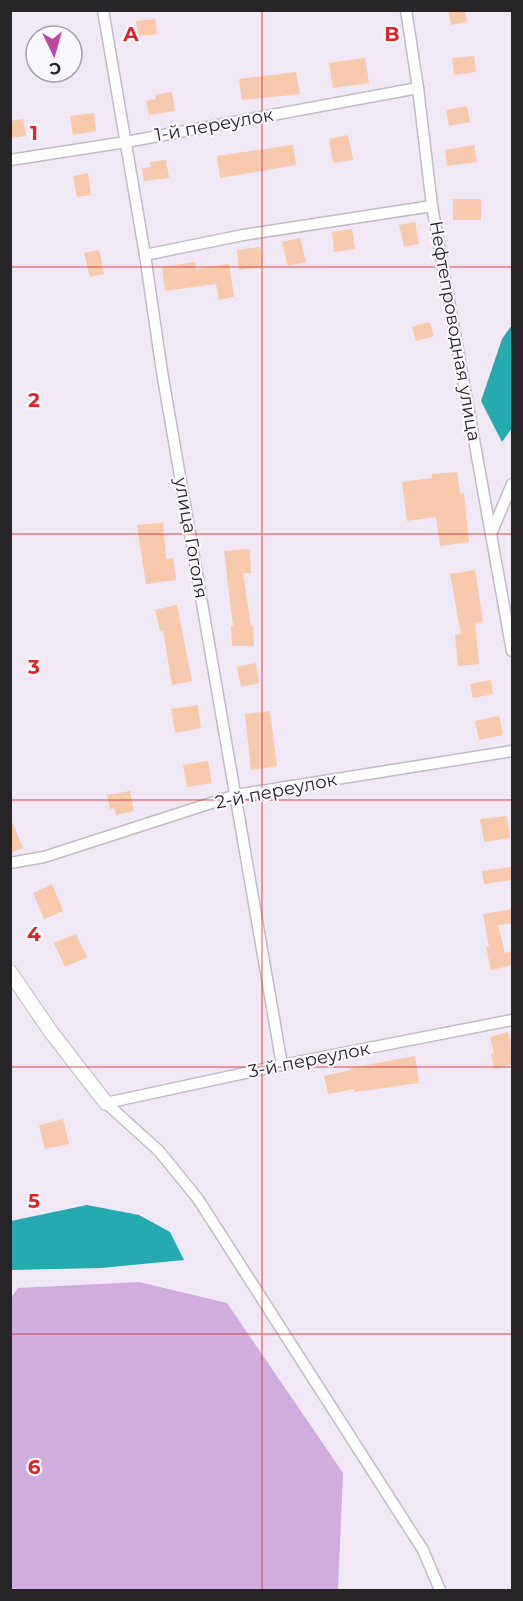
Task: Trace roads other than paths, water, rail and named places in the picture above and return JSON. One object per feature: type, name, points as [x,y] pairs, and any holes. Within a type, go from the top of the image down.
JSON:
[{"type":"street","name":"улица Гоголя","points":[[103,10],[162,372],[282,1065]]},
{"type":"street","name":"Нефтепроводная улица","points":[[406,10],[432,206],[513,651]]},
{"type":"street","name":"1-й переулок","points":[[10,160],[126,142],[418,88]]},
{"type":"street","points":[[144,255],[243,235],[432,206]]},
{"type":"street","points":[[491,534],[513,484]]},
{"type":"street","name":"2-й переулок","points":[[10,862],[44,857],[236,795],[513,751]]},
{"type":"street","points":[[10,972],[51,1032],[106,1103],[159,1151],[198,1199],[423,1550],[440,1590]]},
{"type":"street","name":"3-й переулок","points":[[106,1103],[282,1065],[513,1020]]},
{"type":"water","points":[[512,325],[512,428],[502,442],[481,401],[502,339]]},
{"type":"water","points":[[87,1205],[139,1215],[170,1232],[184,1260],[101,1268],[11,1270],[11,1221]]}]
